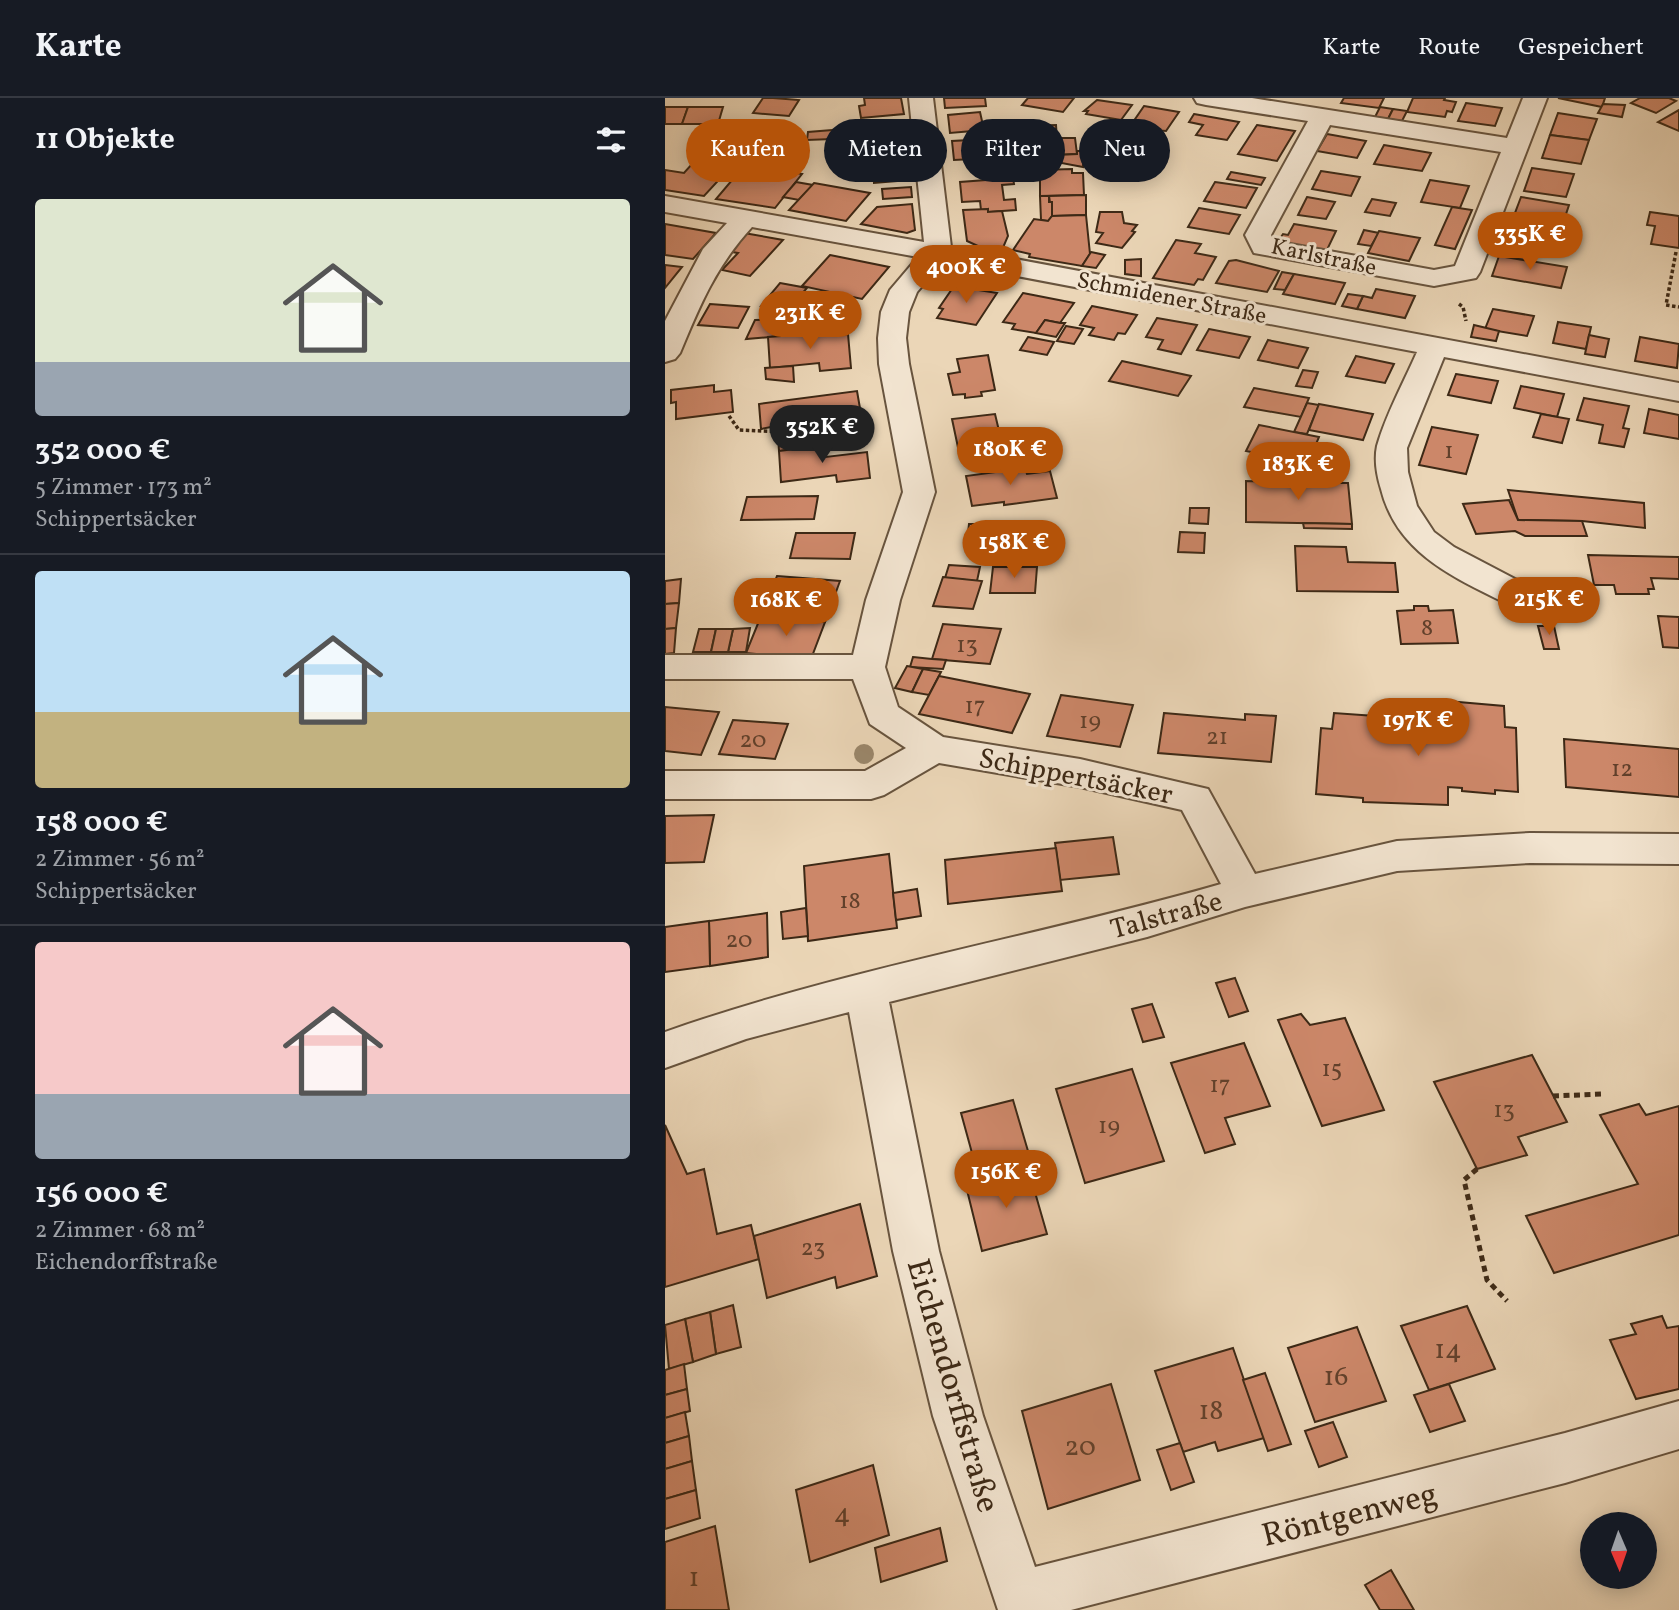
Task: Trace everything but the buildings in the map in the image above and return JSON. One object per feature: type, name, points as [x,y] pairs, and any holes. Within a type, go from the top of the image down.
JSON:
[{"type":"street","points":[[921,98],[938,251]]},
{"type":"street","points":[[1206,98],[1516,147],[1535,98]]},
{"type":"street","name":"Karlstraße","points":[[1323,116],[1258,235],[1264,247],[1434,278],[1444,290],[1466,272],[1516,147]]},
{"type":"street","name":"Schmidener Straße","points":[[665,204],[938,251],[1433,348],[1679,392]]},
{"type":"street","points":[[665,353],[686,305],[716,249],[746,218]]},
{"type":"street","name":"Schippertsäcker","points":[[938,251],[904,290],[895,313],[892,338],[894,364],[919,492],[883,600],[868,667],[883,715],[935,748],[1080,773],[1195,799],[1245,892]]},
{"type":"street","points":[[1433,348],[1392,448],[1392,472],[1401,506],[1422,539],[1442,555],[1539,606]]},
{"type":"street","points":[[665,667],[868,667]]},
{"type":"street","points":[[665,785],[870,785],[935,748]]},
{"type":"street","name":"Talstraße","points":[[665,1050],[743,1022],[1147,921],[1245,892],[1397,856],[1530,848],[1679,849]]},
{"type":"street","name":"Eichendorffstraße","points":[[866,991],[916,1251],[958,1416],[1021,1604]]},
{"type":"street","name":"Röntgenweg","points":[[1021,1604],[1679,1425]]},
{"type":"path","points":[[1676,251],[1666,305],[1679,307]]},
{"type":"path","points":[[729,416],[739,430],[787,432],[803,426]]},
{"type":"path","points":[[1553,1096],[1604,1094]]},
{"type":"path","points":[[1477,1169],[1464,1180],[1487,1280],[1507,1301]]}]
